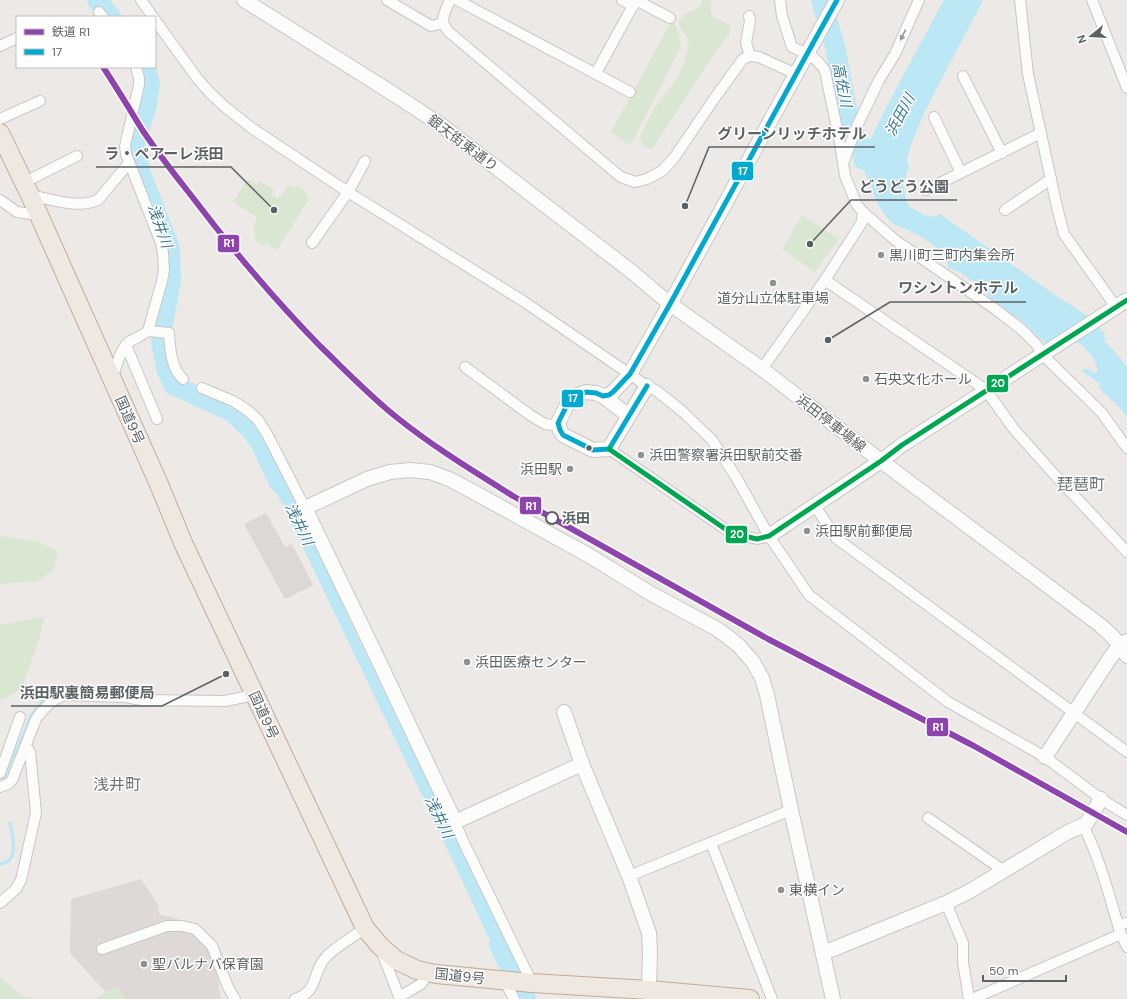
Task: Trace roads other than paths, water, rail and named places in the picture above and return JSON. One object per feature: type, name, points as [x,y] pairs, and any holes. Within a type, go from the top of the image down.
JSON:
[{"type":"highway","name":"国道9号","points":[[2,140],[38,215],[112,379],[158,482],[184,546],[365,928],[380,946],[396,960],[417,970],[436,974],[518,982],[649,990],[750,999]]},
{"type":"street","points":[[141,0],[152,16]]},
{"type":"street","name":"銀天街東通り","points":[[244,0],[440,125],[632,272],[670,304]]},
{"type":"street","points":[[387,0],[431,26],[443,23]]},
{"type":"street","points":[[450,0],[443,18],[443,23],[449,32],[621,177],[635,182],[647,180],[662,171],[674,158],[743,59],[750,56],[759,57],[796,74]]},
{"type":"street","points":[[457,0],[630,92]]},
{"type":"street","points":[[622,0],[635,2],[670,18]]},
{"type":"street","points":[[780,0],[782,16],[792,47],[807,54],[820,63],[825,71],[845,176],[857,205],[895,240],[1012,322],[1046,353],[1102,413],[1127,448]]},
{"type":"street","points":[[843,163],[857,126],[879,80],[895,54],[919,0]]},
{"type":"street","points":[[629,416],[603,396],[596,393],[586,392],[575,396],[567,405],[558,424],[563,435],[593,450],[609,449],[732,533],[757,539],[769,536],[881,461],[902,445],[1121,304],[1064,234],[1028,74],[1020,0]]},
{"type":"street","points":[[1092,0],[1127,88]]},
{"type":"street","points":[[596,74],[635,2]]},
{"type":"street","points":[[603,396],[613,392],[630,374],[835,5]]},
{"type":"street","points":[[749,16],[750,21],[746,43],[750,56]]},
{"type":"street","points":[[156,21],[197,78],[224,106],[253,130],[348,192],[524,301],[647,386],[657,391],[684,412],[712,440],[736,477],[769,536],[809,595],[948,702],[1045,757],[1101,799],[1127,815]]},
{"type":"street","points":[[0,46],[16,38]]},
{"type":"street","points":[[136,68],[139,85],[125,146],[129,163],[161,243],[163,253],[164,270],[152,331]]},
{"type":"street","points":[[963,76],[1002,153]]},
{"type":"street","points":[[0,120],[40,101]]},
{"type":"street","points":[[934,117],[961,173]]},
{"type":"street","points":[[926,190],[1041,133]]},
{"type":"street","points":[[26,189],[77,156]]},
{"type":"street","points":[[312,243],[348,192],[365,161]]},
{"type":"street","points":[[26,189],[76,203],[92,202],[98,200],[129,163]]},
{"type":"street","points":[[1005,210],[1051,180]]},
{"type":"street","points":[[0,200],[17,212],[38,215]]},
{"type":"street","points":[[762,369],[825,280],[862,222],[863,212]]},
{"type":"street","points":[[825,280],[986,390],[1013,428],[1127,552]]},
{"type":"street","name":"浜田停車場線","points":[[670,304],[762,369],[881,461],[1100,625],[1125,647]]},
{"type":"street","points":[[112,379],[126,345],[129,342],[152,331],[170,333],[171,356],[177,372],[183,379]]},
{"type":"street","points":[[126,345],[156,419]]},
{"type":"street","points":[[466,367],[530,415],[545,424],[559,426]]},
{"type":"street","points":[[609,449],[647,386]]},
{"type":"street","points":[[202,388],[233,401],[247,410],[258,420],[267,434],[305,508],[378,658],[455,822],[518,982],[514,999]]},
{"type":"street","points":[[305,508],[367,479],[390,472],[410,470],[430,472],[449,479],[583,552],[648,592],[717,629],[739,646],[753,662],[762,678],[767,694],[833,999]]},
{"type":"street","points":[[815,506],[836,538],[1127,752]]},
{"type":"street","points":[[1045,757],[1074,713],[1125,647]]},
{"type":"street","points":[[0,787],[8,784],[12,780],[36,719],[42,710],[61,696],[125,697],[142,700],[225,701],[254,695]]},
{"type":"street","points":[[564,712],[582,764],[629,876],[649,933],[649,990]]},
{"type":"street","points":[[0,773],[20,717]]},
{"type":"street","points":[[0,903],[16,889],[21,880],[36,813],[30,752],[26,746]]},
{"type":"street","points":[[455,822],[582,764]]},
{"type":"street","points":[[822,952],[831,950],[946,903],[970,891],[1068,832],[1083,825],[1089,819],[1101,799]]},
{"type":"street","points":[[629,876],[791,810]]},
{"type":"street","points":[[928,818],[1004,871]]},
{"type":"street","points":[[1083,825],[1104,877],[1122,927],[1127,947]]},
{"type":"street","points":[[711,843],[772,999]]},
{"type":"street","points":[[946,903],[963,943],[963,962],[970,999],[1122,927]]},
{"type":"street","points":[[102,949],[167,926],[182,926],[195,929],[212,946],[228,987],[235,999]]},
{"type":"street","points":[[295,999],[302,997],[311,990],[319,967],[328,955],[365,928]]},
{"type":"street","points":[[380,946],[399,998],[421,984],[429,972]]},
{"type":"water","name":"浜田川","points":[[944,0],[983,0],[925,111],[912,142],[907,160],[909,166],[903,185],[907,203],[910,207],[924,215],[932,217],[940,214],[1086,315],[1106,334],[1104,335],[1106,339],[1104,341],[1116,353],[1127,369],[1127,417],[1099,388],[1100,384],[1082,371],[1084,369],[1088,369],[1095,373],[1097,372],[1096,364],[1089,352],[1079,343],[1045,343],[1023,322],[988,297],[987,292],[960,272],[948,268],[944,256],[934,245],[891,222],[878,204],[864,170],[855,167],[849,134],[852,124],[856,133],[870,140]]},
{"type":"water","points":[[274,455],[351,623],[519,969],[503,968],[261,460]]},
{"type":"waterway","name":"浅井川","points":[[97,0],[110,16]]},
{"type":"waterway","name":"高佐川","points":[[821,0],[835,46],[850,125],[863,153]]},
{"type":"waterway","name":"浅井川","points":[[146,68],[150,84],[147,105],[135,144],[141,174],[170,248],[171,281],[161,340],[166,368],[173,385],[232,412],[253,432],[262,446],[279,483]]},
{"type":"waterway","points":[[3,779],[24,734],[30,717],[42,702],[57,691],[86,691]]},
{"type":"waterway","points":[[0,864],[11,858],[13,850],[10,823]]},
{"type":"waterway","name":"浅井川","points":[[499,945],[526,999]]},
{"type":"rail line","name":"R1","points":[[104,68],[143,131],[160,155],[221,234],[253,272],[320,346],[376,400],[423,438],[513,496],[768,639],[974,746],[1127,832]]},
{"type":"place","name":"グリーンリッチホテル","points":[[685,206]]},
{"type":"place","name":"ラ・ペアーレ浜田","points":[[274,210]]},
{"type":"place","name":"どうどう公園","points":[[810,244]]},
{"type":"place","name":"黒川町三町内集会所","points":[[881,255]]},
{"type":"place","name":"道分山立体駐車場","points":[[773,283]]},
{"type":"place","name":"ワシントンホテル","points":[[828,340]]},
{"type":"place","name":"石央文化ホール","points":[[866,379]]},
{"type":"place","name":"浜田警察署浜田駅前交番","points":[[641,455]]},
{"type":"place","name":"浜田駅","points":[[570,469]]},
{"type":"place","name":"浜田","points":[[552,518]]},
{"type":"place","name":"浜田駅前郵便局","points":[[807,531]]},
{"type":"place","name":"浜田医療センター","points":[[467,662]]},
{"type":"place","name":"浜田駅裏簡易郵便局","points":[[226,674]]},
{"type":"place","name":"東横イン","points":[[781,890]]},
{"type":"place","name":"聖バルナバ保育園","points":[[144,964]]},
{"type":"district","name":"琵琶町","points":[[1081,484]]},
{"type":"district","name":"浅井町","points":[[117,784]]}]
